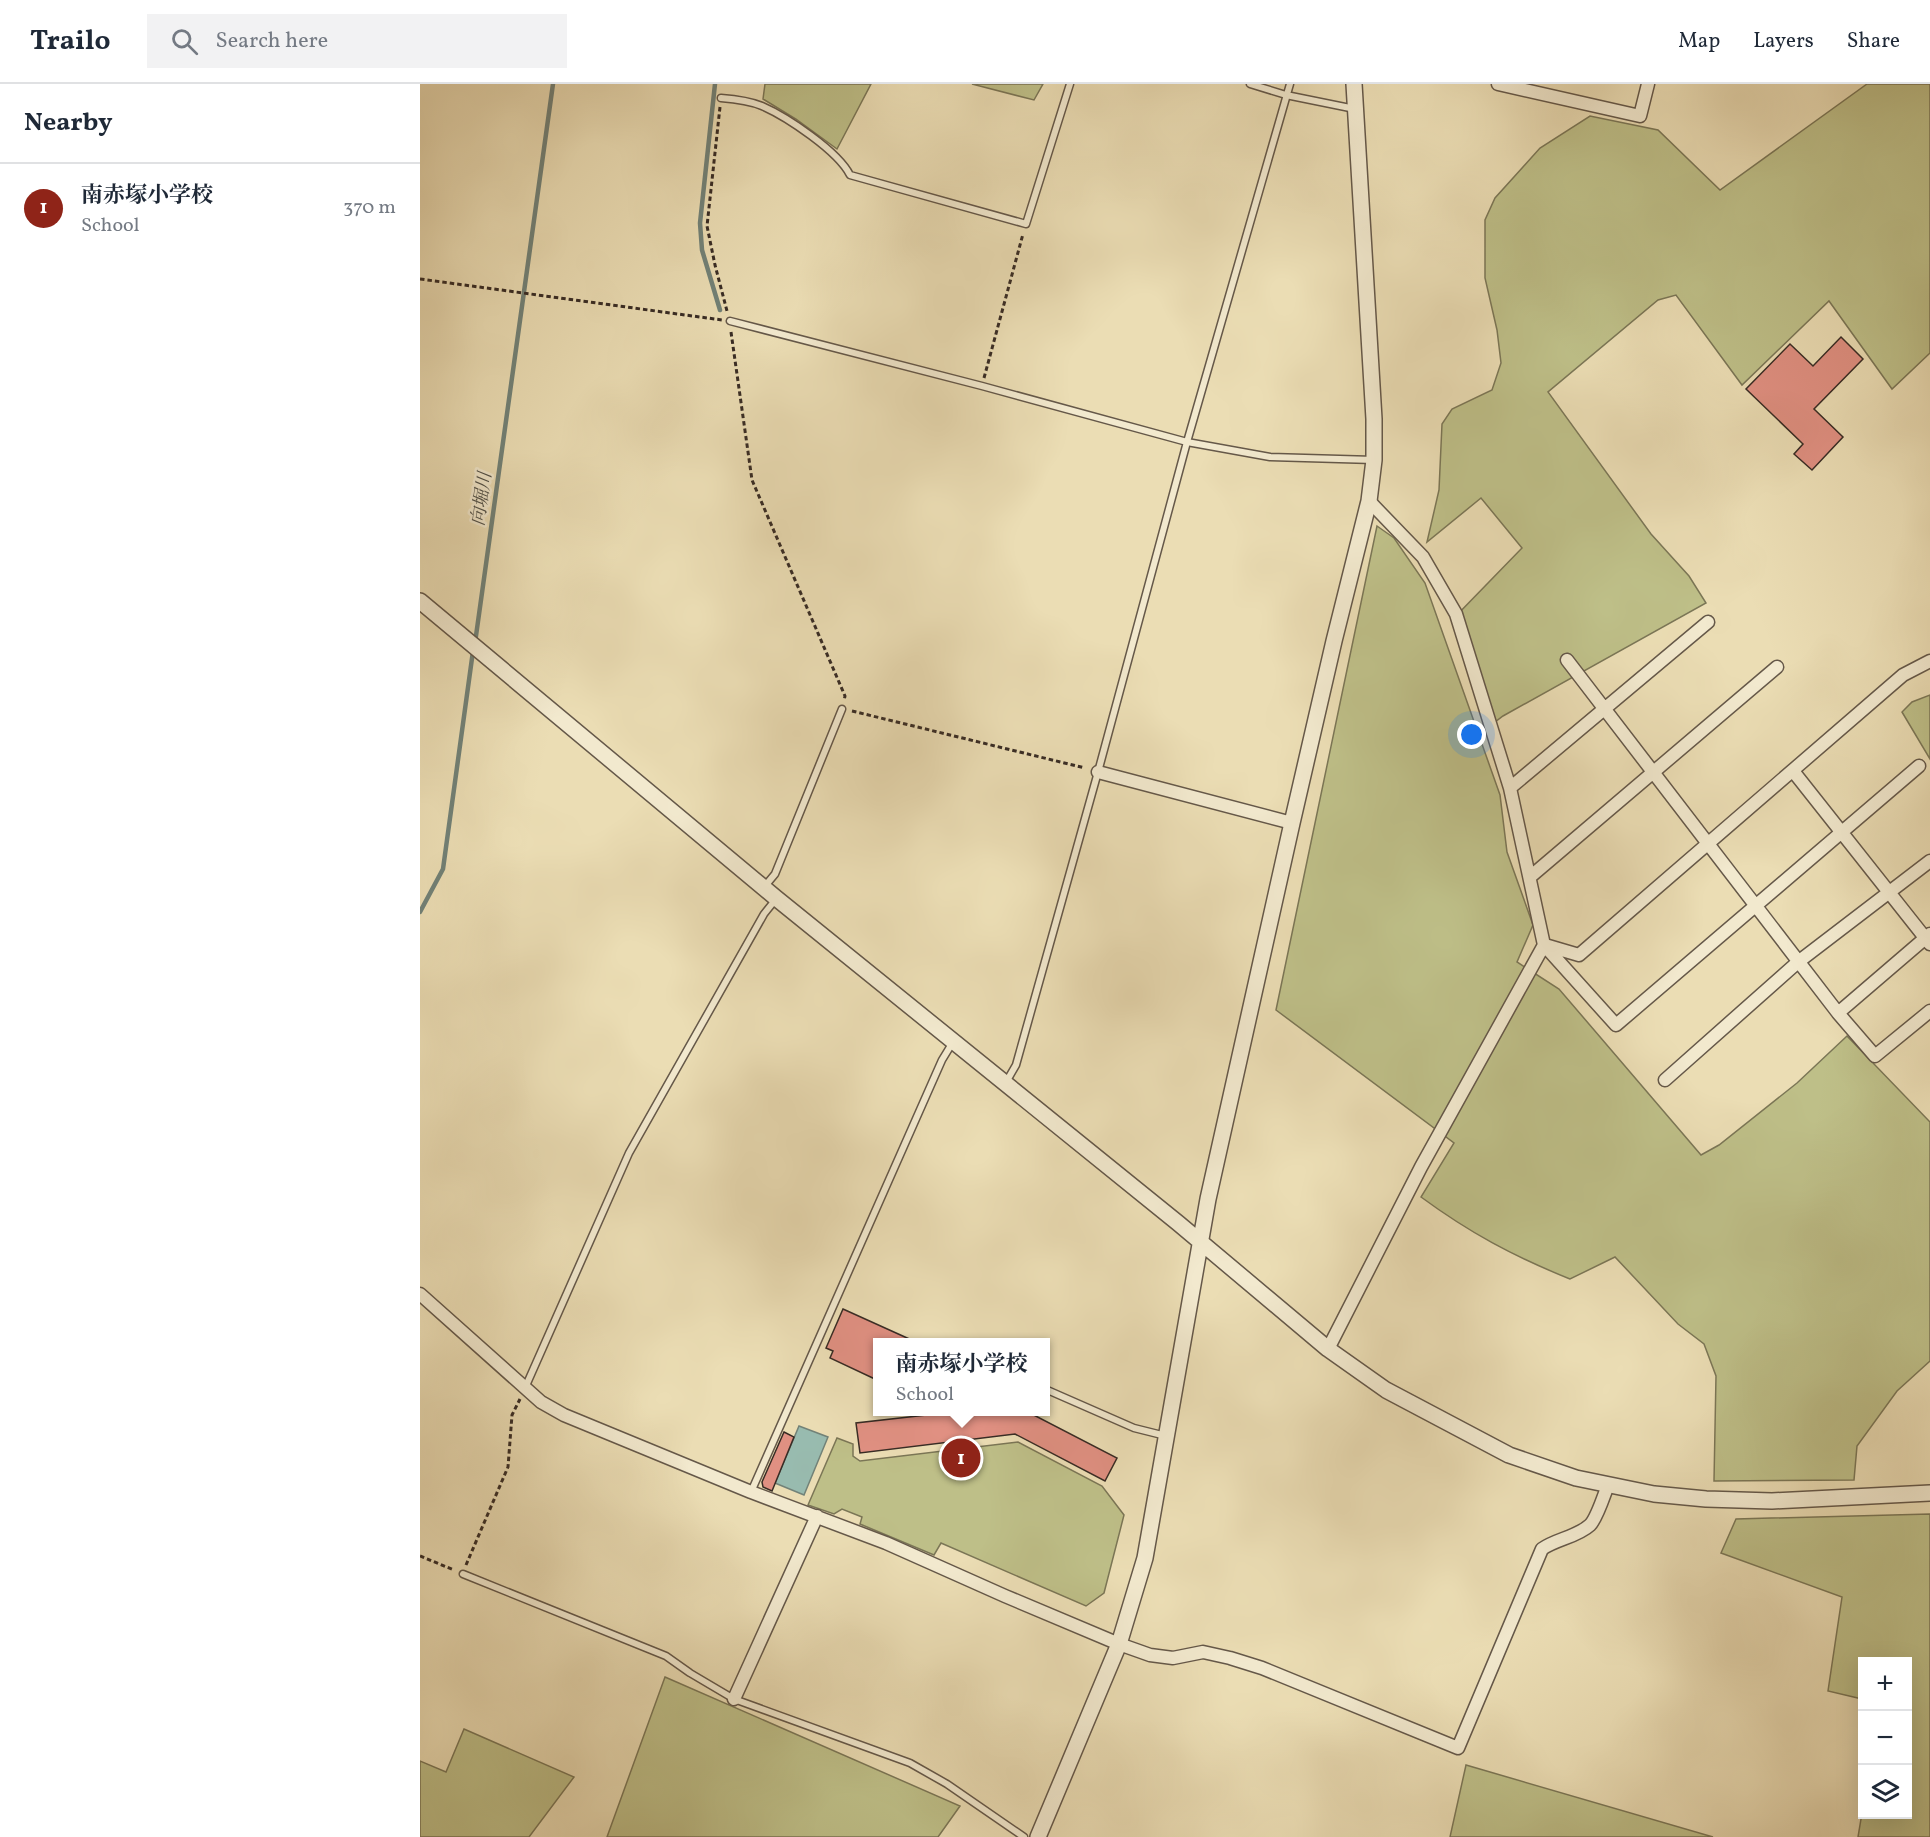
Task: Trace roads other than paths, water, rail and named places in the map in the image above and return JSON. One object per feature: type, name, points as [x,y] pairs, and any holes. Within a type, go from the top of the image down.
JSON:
[{"type":"street","points":[[1038,1837],[1119,1644],[1145,1558],[1208,1199],[1292,823],[1369,501],[1374,460],[1374,419],[1354,84]]},
{"type":"street","points":[[1498,84],[1640,116],[1648,84]]},
{"type":"street","points":[[1369,501],[1423,557],[1456,614],[1510,788],[1544,945],[1616,1025],[1920,766]]},
{"type":"street","points":[[420,601],[776,898],[1328,1349],[1386,1390],[1509,1455],[1576,1478],[1653,1494],[1706,1499],[1772,1501],[1930,1493]]},
{"type":"street","points":[[1510,788],[1708,622]]},
{"type":"street","points":[[1567,660],[1798,962],[1875,1056],[1930,1011]]},
{"type":"street","points":[[1544,945],[1579,955],[1903,675],[1930,661]]},
{"type":"street","points":[[1530,877],[1778,667]]},
{"type":"street","points":[[1793,771],[1928,938],[1838,1013]]},
{"type":"street","points":[[1098,772],[1292,823]]},
{"type":"street","points":[[1665,1080],[1798,962],[1930,861]]},
{"type":"street","points":[[1328,1349],[1421,1167],[1544,945]]},
{"type":"street","points":[[420,1294],[541,1402],[564,1415],[751,1492],[886,1543],[1015,1601],[1119,1644],[1150,1655],[1173,1658],[1203,1652],[1230,1658],[1262,1668],[1458,1748],[1542,1549],[1591,1524],[1608,1485]]},
{"type":"street","points":[[734,1699],[817,1516]]},
{"type":"lane","points":[[721,98],[762,106],[796,126],[825,146],[846,167],[850,175],[1026,224],[1070,84]]},
{"type":"lane","points":[[1250,84],[1286,95],[1355,109]]},
{"type":"lane","points":[[1005,1084],[1016,1065],[1187,442],[1290,84]]},
{"type":"lane","points":[[730,321],[1187,442],[1270,457],[1374,460]]},
{"type":"lane","points":[[764,887],[775,874],[842,709]]},
{"type":"lane","points":[[525,1388],[629,1153],[764,914],[776,898]]},
{"type":"lane","points":[[751,1492],[942,1060],[953,1041]]},
{"type":"lane","points":[[1050,1391],[1134,1428],[1167,1436]]},
{"type":"lane","points":[[462,1574],[666,1656],[734,1699],[910,1763],[947,1784],[1024,1837]]},
{"type":"water","points":[[799,1426],[828,1437],[804,1495],[775,1483]]},
{"type":"waterway","name":"向堀川","points":[[475,643],[553,84]]},
{"type":"waterway","points":[[715,84],[700,223],[702,250],[720,310]]},
{"type":"waterway","name":"向堀川","points":[[420,912],[443,869],[473,651]]},
{"type":"place","name":"南赤塚小学校","points":[[961,1458]]}]
